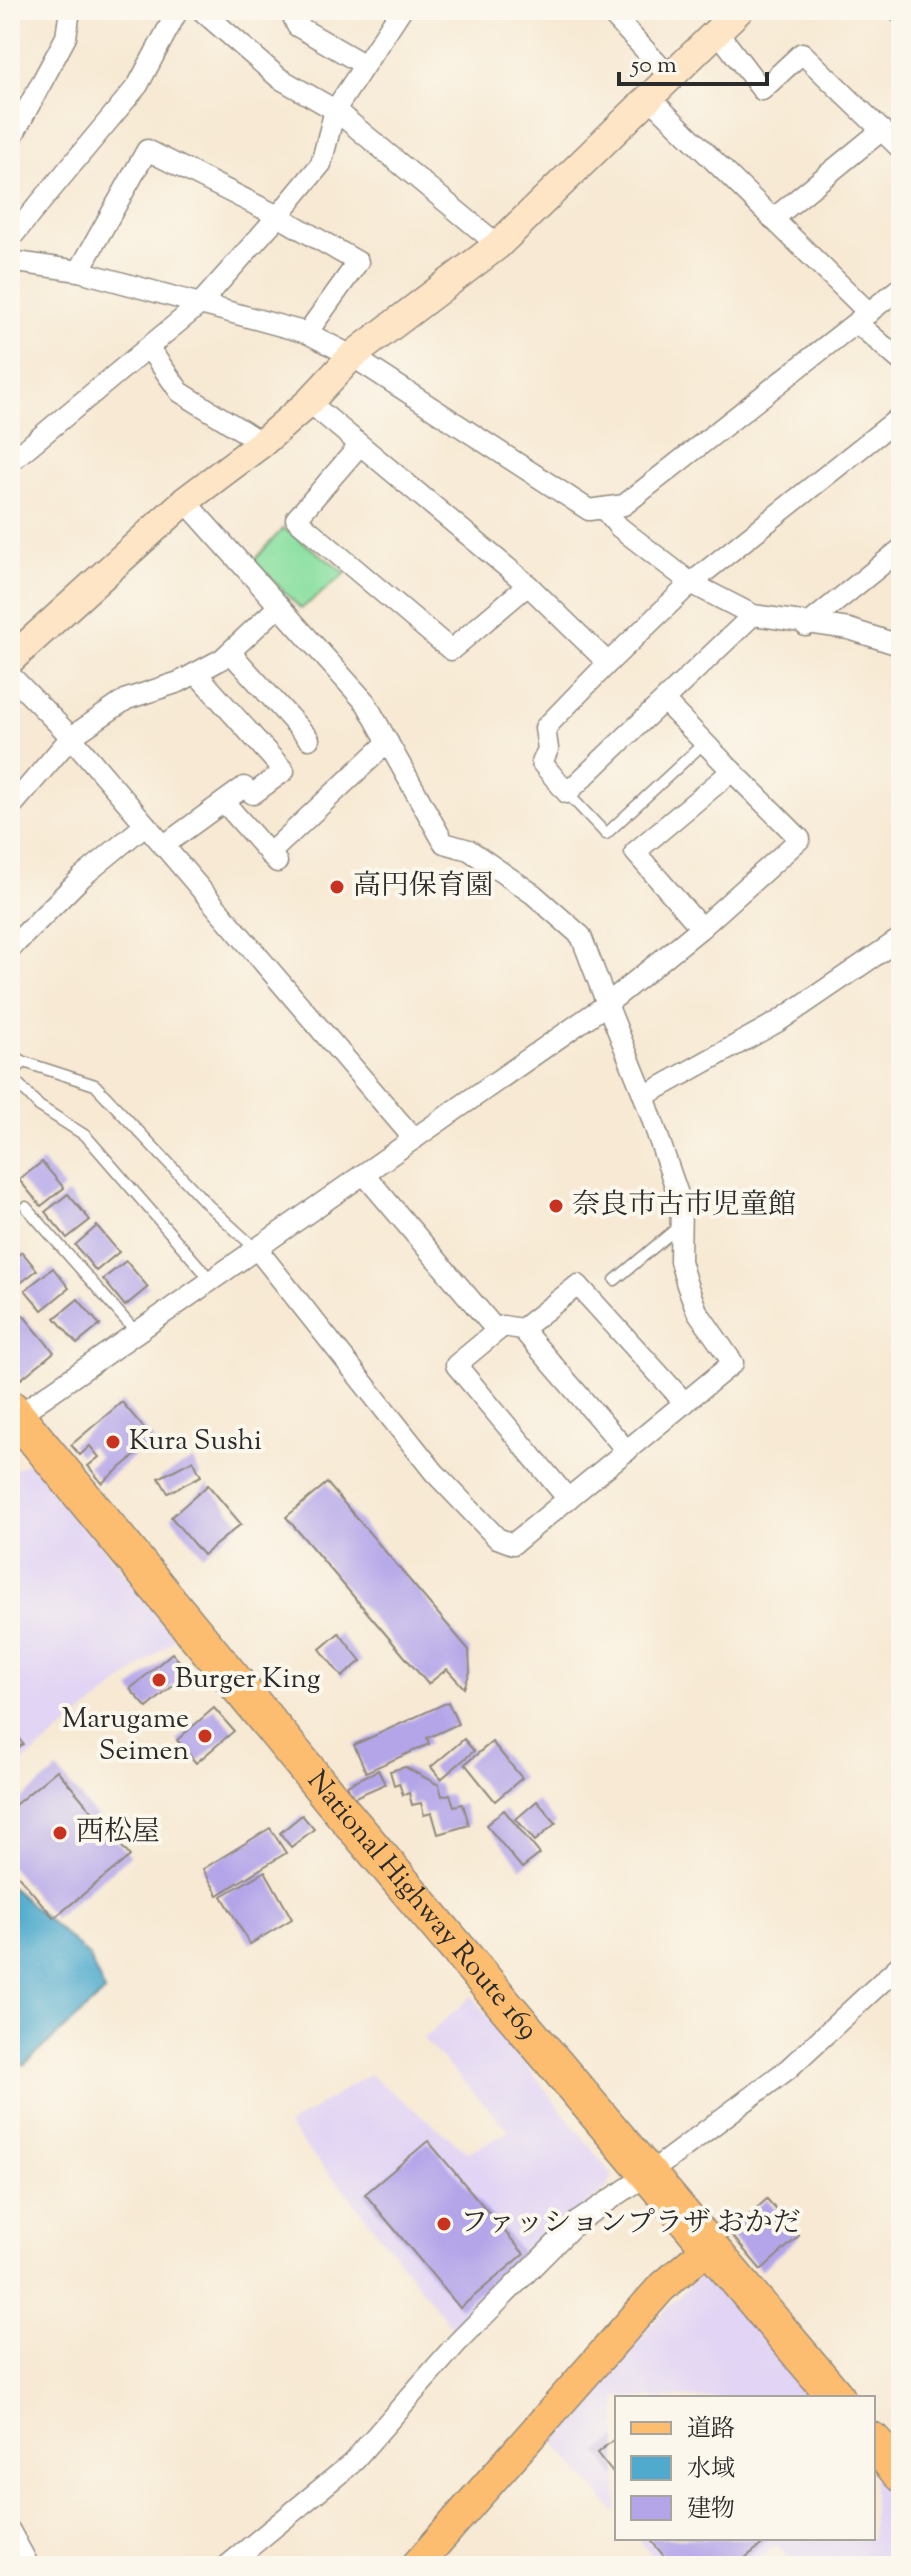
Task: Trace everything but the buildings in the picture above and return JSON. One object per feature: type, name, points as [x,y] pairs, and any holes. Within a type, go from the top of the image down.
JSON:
[{"type":"highway","name":"National Highway Route 169","points":[[13,1412],[647,2175],[835,2396]]},
{"type":"highway","points":[[875,2443],[901,2474]]},
{"type":"main road","points":[[416,2566],[660,2289],[710,2246]]},
{"type":"street","points":[[10,141],[66,37],[70,10]]},
{"type":"street","points":[[10,239],[138,85],[178,10]]},
{"type":"street","points":[[201,10],[279,78],[335,110],[498,245]]},
{"type":"street","points":[[290,10],[297,26],[363,64]]},
{"type":"street","points":[[10,462],[199,305],[278,216],[321,164],[335,110],[401,10]]},
{"type":"street","points":[[608,10],[670,77]]},
{"type":"street","points":[[10,660],[185,501],[262,443],[309,402],[352,356],[498,245],[739,10]]},
{"type":"street","points":[[717,31],[762,90],[802,53],[901,149]]},
{"type":"street","points":[[651,99],[773,219],[901,361]]},
{"type":"street","points":[[773,219],[882,130]]},
{"type":"street","points":[[79,271],[147,150],[278,216],[358,262],[307,333]]},
{"type":"street","points":[[10,261],[79,271],[307,333],[352,356],[589,510],[624,505],[901,287]]},
{"type":"street","points":[[148,347],[180,392],[262,443]]},
{"type":"street","points":[[309,402],[528,585],[608,663]]},
{"type":"street","points":[[753,615],[567,793],[542,763],[548,749],[545,728],[608,663],[691,583],[901,416]]},
{"type":"street","points":[[359,446],[296,519],[451,650],[528,585]]},
{"type":"street","points":[[185,501],[366,703],[444,843],[469,850],[533,894],[581,936],[644,1096],[681,1203],[678,1227],[680,1261],[697,1311],[733,1363],[513,1544],[497,1538],[434,1472],[257,1249]]},
{"type":"street","points":[[603,508],[619,527],[691,583],[753,615],[806,626],[849,629],[901,649]]},
{"type":"street","points":[[806,626],[901,549]]},
{"type":"street","points":[[10,808],[71,737],[127,699],[196,673],[230,652],[279,606]]},
{"type":"street","points":[[230,652],[309,739]]},
{"type":"street","points":[[163,846],[244,787],[253,794],[284,771],[196,673]]},
{"type":"street","points":[[10,675],[71,737],[414,1139]]},
{"type":"street","points":[[13,1412],[257,1249],[607,1004],[701,928],[800,839],[664,701]]},
{"type":"street","points":[[224,802],[273,858],[388,742]]},
{"type":"street","points":[[701,928],[635,852],[732,771]]},
{"type":"street","points":[[15,935],[145,825]]},
{"type":"street","points":[[644,1096],[779,1021],[901,938]]},
{"type":"street","points":[[364,1174],[497,1331]]},
{"type":"street","points":[[522,1329],[578,1285],[685,1403]]},
{"type":"street","points":[[568,1499],[456,1365],[503,1326],[522,1329],[627,1451]]},
{"type":"street","points":[[227,2566],[351,2464],[457,2343],[577,2222],[647,2175],[788,2069],[901,1964]]},
{"type":"street","points":[[10,2531],[29,2566]]},
{"type":"lane","points":[[567,793],[606,834],[705,742]]},
{"type":"lane","points":[[10,1052],[24,1062],[95,1085],[209,1206],[257,1249]]},
{"type":"lane","points":[[24,1062],[10,1075],[39,1106],[86,1136],[210,1279]]},
{"type":"lane","points":[[26,1207],[136,1332]]},
{"type":"lane","points":[[615,1280],[678,1227]]},
{"type":"shaded area","points":[[31,1460],[177,1637],[10,1773],[10,1473]]},
{"type":"shaded area","points":[[472,1996],[613,2176],[606,2189],[536,2247],[452,2328],[350,2197],[287,2126],[369,2074],[468,2152],[510,2131],[423,2039]]},
{"type":"shaded area","points":[[698,2277],[715,2278],[819,2396],[615,2396],[615,2513],[546,2433]]},
{"type":"shaded area","points":[[875,2464],[901,2496],[901,2543],[897,2547],[901,2552],[901,2566],[796,2566],[776,2545],[751,2566],[661,2566],[639,2540],[875,2540]]},
{"type":"green space","points":[[283,528],[346,573],[301,609],[254,561]]},
{"type":"water","points":[[10,1886],[89,1956],[105,1992],[24,2065],[10,2060]]},
{"type":"place","name":"高円保育園","points":[[337,887]]},
{"type":"place","name":"奈良市古市児童館","points":[[556,1206]]},
{"type":"place","name":"Kura Sushi","points":[[113,1442]]},
{"type":"place","name":"Burger King","points":[[159,1680]]},
{"type":"place","name":"Marugame Seimen","points":[[205,1736]]},
{"type":"place","name":"西松屋","points":[[60,1833]]},
{"type":"place","name":"ファッションプラザ おかだ","points":[[444,2224]]}]
